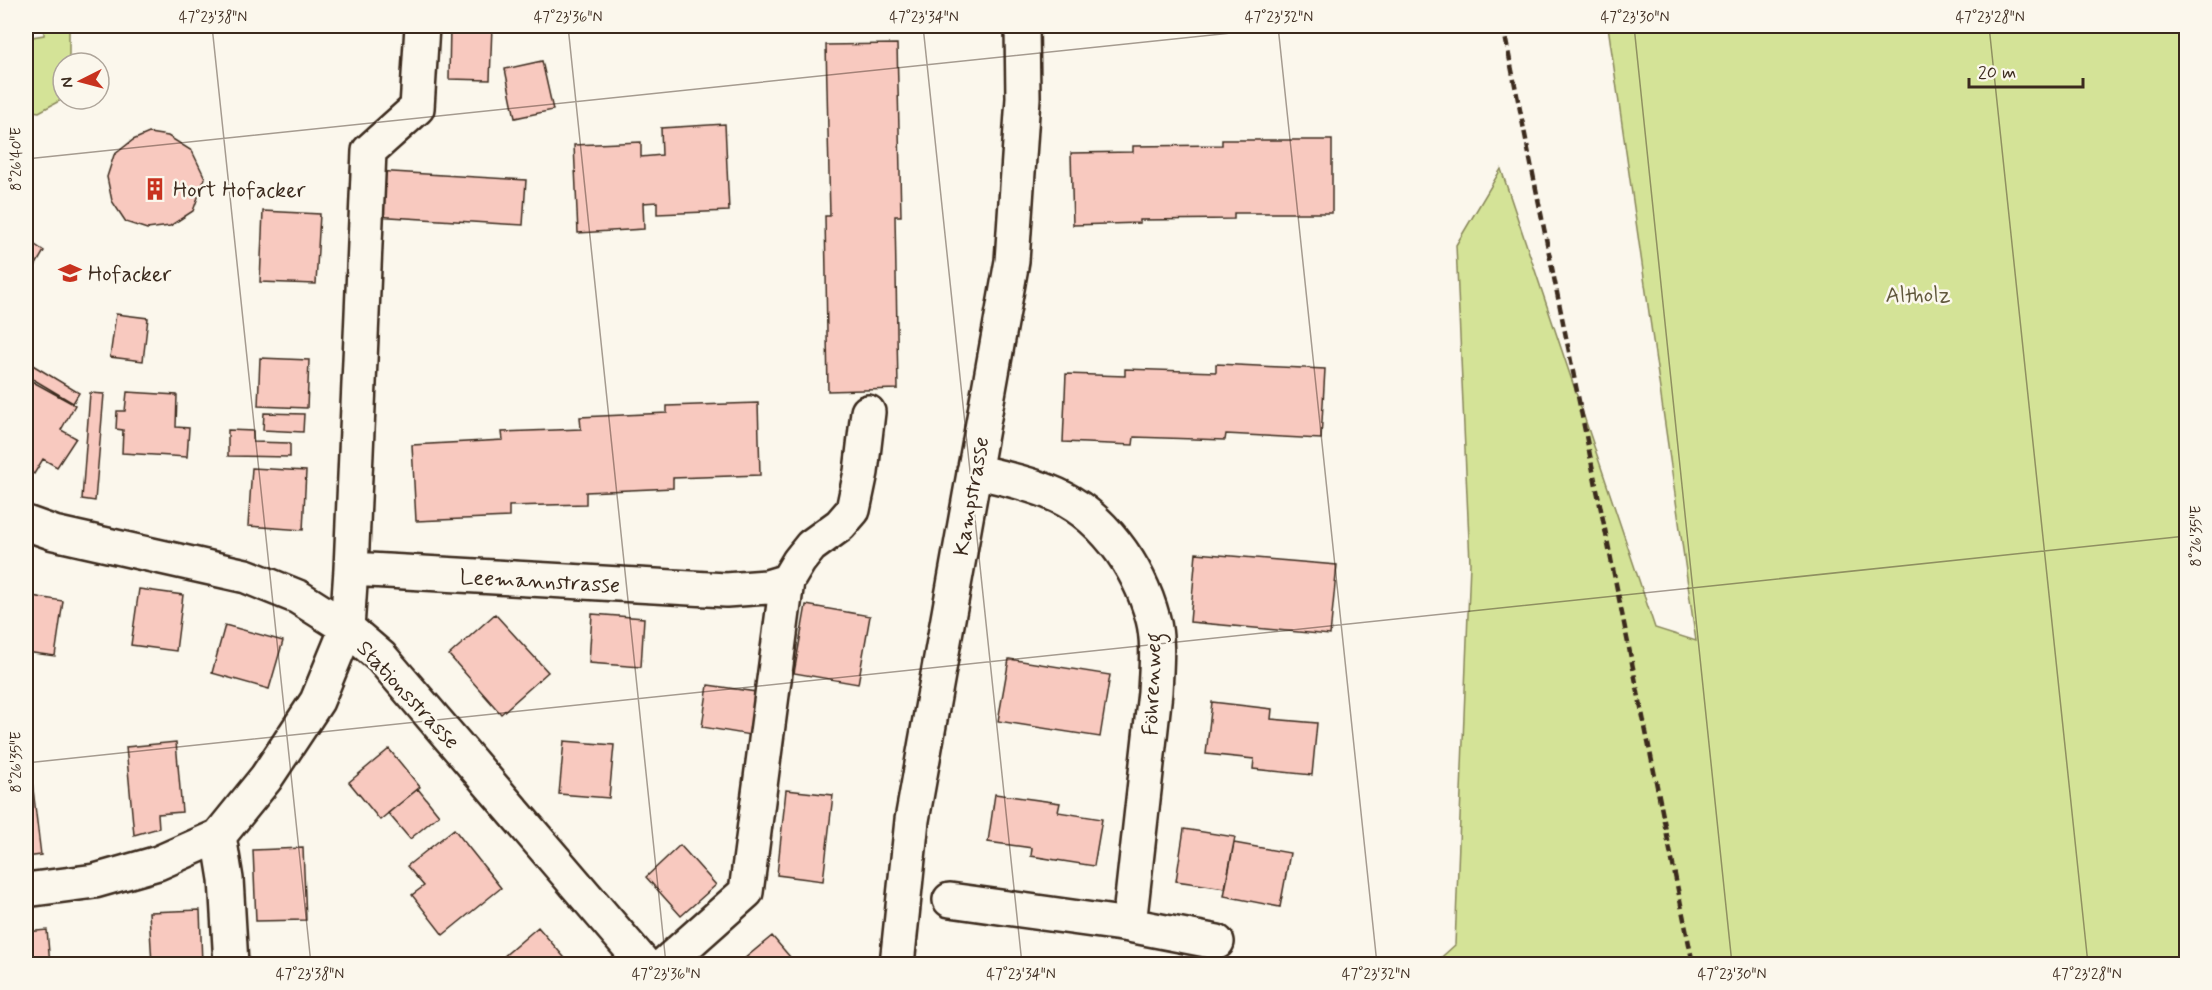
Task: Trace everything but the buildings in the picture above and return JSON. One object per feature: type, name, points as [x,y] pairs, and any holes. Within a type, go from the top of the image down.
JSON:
[{"type":"street","points":[[26,890],[95,881],[158,863],[219,836],[266,778],[317,701],[347,628],[369,151],[417,108],[422,26]]},
{"type":"street","name":"Kampstrasse","points":[[897,964],[912,820],[1012,261],[1023,98],[1022,26]]},
{"type":"street","points":[[665,964],[746,892],[787,581],[811,546],[840,525],[853,510],[861,472],[868,412]]},
{"type":"street","name":"Föhrenweg","points":[[974,471],[1050,492],[1072,504],[1098,524],[1121,550],[1142,587],[1154,620],[1157,655],[1155,692],[1129,924]]},
{"type":"street","name":"Stationsstrasse","points":[[26,523],[54,533],[246,576],[298,597],[347,628],[381,657],[644,964]]},
{"type":"street","name":"Leemannstrasse","points":[[351,569],[726,590],[767,587],[787,581]]},
{"type":"street","points":[[219,836],[226,879],[231,964]]},
{"type":"street","points":[[950,900],[1129,924],[1217,942]]},
{"type":"green space","points":[[44,26],[69,26],[69,51],[51,51],[51,106],[39,112],[26,110],[26,38],[44,35]]},
{"type":"green space","name":"Altholz","points":[[1608,26],[2186,26],[2186,964],[1434,964],[1455,945],[1470,563],[1456,245],[1501,169],[1655,628],[1696,641]]},
{"type":"railway","points":[[1503,26],[1693,964]]},
{"type":"place","name":"Hort Hofacker","points":[[155,189]]},
{"type":"place","name":"Hofacker","points":[[70,273]]}]
